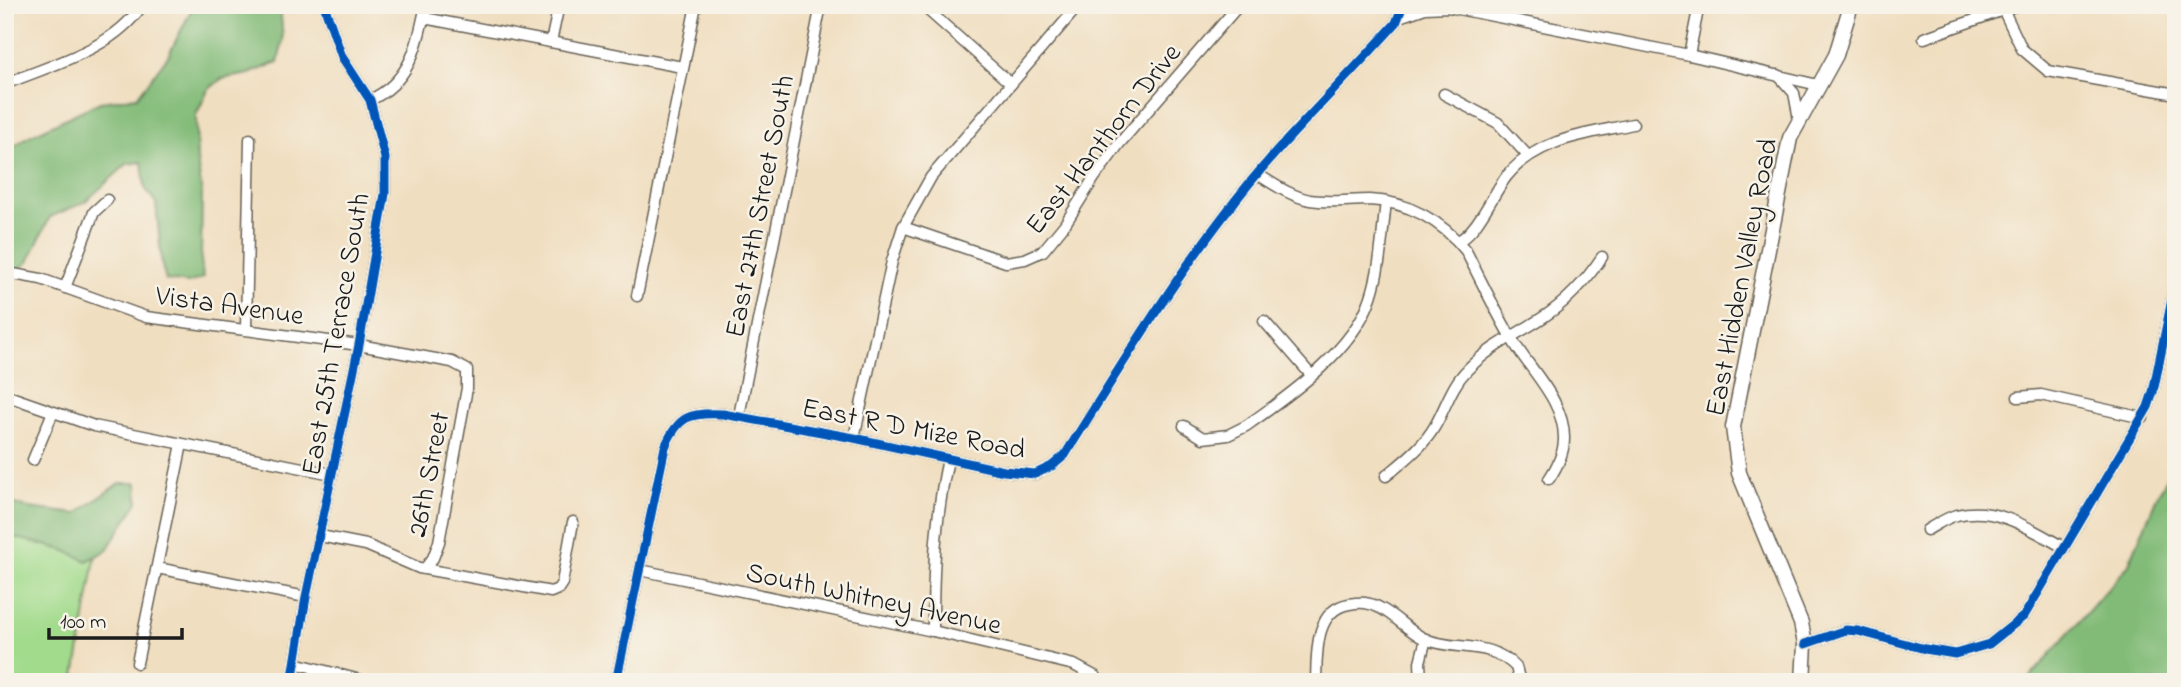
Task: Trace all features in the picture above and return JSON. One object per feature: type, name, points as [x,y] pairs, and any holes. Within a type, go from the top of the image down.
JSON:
[{"type":"main road","name":"East Hidden Valley Road","points":[[1803,682],[1805,644],[1801,623],[1739,473],[1733,427],[1790,138],[1836,55],[1851,5]]},
{"type":"street","name":"East 25th Terrace South","points":[[292,682],[306,597],[359,345],[385,194],[385,158],[370,100],[357,76],[342,57],[324,5]]},
{"type":"street","points":[[370,100],[393,88],[406,71],[426,5]]},
{"type":"street","points":[[551,42],[559,5]]},
{"type":"street","points":[[637,296],[696,5]]},
{"type":"street","name":"East 27th Street South","points":[[739,416],[821,5]]},
{"type":"street","points":[[922,5],[1011,84]]},
{"type":"street","points":[[854,438],[892,261],[903,227],[930,177],[1079,5]]},
{"type":"street","name":"East Hanthorn Drive","points":[[903,227],[1006,262],[1025,259],[1043,251],[1065,224],[1119,144],[1239,5]]},
{"type":"street","points":[[1399,17],[1403,5]]},
{"type":"street","points":[[1689,55],[1699,5]]},
{"type":"street","points":[[1924,38],[2002,8],[2017,5]]},
{"type":"street","points":[[1399,17],[1425,8],[1448,7],[1689,55],[1818,85]]},
{"type":"street","points":[[5,84],[113,36],[140,8]]},
{"type":"street","points":[[2002,8],[2022,49],[2048,71],[2176,94]]},
{"type":"street","name":"East R D Mize Road","points":[[616,682],[665,447],[673,429],[681,420],[702,412],[739,416],[1004,471],[1035,474],[1052,466],[1065,455],[1180,275],[1257,174],[1399,17]]},
{"type":"street","points":[[424,18],[682,67]]},
{"type":"street","points":[[1778,75],[1794,93],[1799,119]]},
{"type":"street","points":[[1444,94],[1498,123],[1528,156]]},
{"type":"street","points":[[1458,241],[1469,232],[1507,175],[1528,156],[1561,140],[1633,124]]},
{"type":"street","points":[[246,329],[250,139]]},
{"type":"street","points":[[1257,174],[1287,192],[1307,199],[1386,202],[1406,207],[1433,219],[1458,241],[1526,362],[1549,392],[1561,419],[1564,443],[1557,466],[1549,479]]},
{"type":"street","points":[[65,288],[94,212],[107,200]]},
{"type":"street","points":[[1184,426],[1203,438],[1228,435],[1259,417],[1343,346],[1356,329],[1371,297],[1386,202]]},
{"type":"street","points":[[1386,476],[1417,450],[1434,428],[1464,373],[1486,352],[1544,318],[1564,302],[1587,279],[1602,257]]},
{"type":"street","name":"Vista Avenue","points":[[13,274],[65,288],[146,317],[359,345],[452,362],[467,370],[467,388]]},
{"type":"street","points":[[1805,644],[1846,630],[1955,654],[1989,644],[2024,616],[2143,418],[2153,392],[2176,280]]},
{"type":"street","points":[[1264,321],[1311,375]]},
{"type":"street","name":"26th Street","points":[[426,567],[439,542],[467,388]]},
{"type":"street","points":[[5,395],[94,426],[332,474]]},
{"type":"street","points":[[2018,397],[2041,395],[2143,418]]},
{"type":"street","points":[[33,460],[53,412]]},
{"type":"street","points":[[137,663],[182,444]]},
{"type":"street","points":[[933,631],[934,547],[939,498],[948,459]]},
{"type":"street","points":[[1927,530],[1957,515],[1987,514],[2010,518],[2065,548]]},
{"type":"street","points":[[320,537],[366,545],[411,565],[426,567],[432,571],[551,592],[558,589],[562,583],[573,522]]},
{"type":"street","points":[[157,568],[306,597]]},
{"type":"street","name":"South Whitney Avenue","points":[[640,570],[933,631],[1074,665],[1096,677]]},
{"type":"street","points":[[1316,682],[1317,647],[1321,629],[1329,614],[1341,605],[1364,601],[1382,609],[1426,639],[1493,651],[1516,667],[1520,682]]},
{"type":"street","points":[[1421,682],[1420,662],[1426,639]]},
{"type":"street","points":[[295,663],[368,682]]},
{"type":"street","points":[[304,682],[314,676],[337,675]]},
{"type":"street","points":[[1217,682],[1225,682]]},
{"type":"green space","points":[[194,5],[280,5],[283,40],[278,62],[249,74],[221,79],[208,90],[196,115],[197,160],[202,193],[203,278],[188,283],[166,280],[162,266],[156,203],[145,188],[142,162],[127,164],[85,202],[50,217],[28,262],[15,272],[5,320],[5,152],[29,136],[100,102],[137,97],[168,56]]},
{"type":"green space","points":[[2176,464],[2176,682],[2026,682],[2128,566],[2159,492]]},
{"type":"green space","points":[[119,483],[137,483],[138,502],[106,551],[87,561],[64,550],[5,535],[5,501],[29,508],[76,514]]},
{"type":"green space","points":[[5,521],[99,536],[74,682],[5,682]]},
{"type":"cycle path","points":[[292,682],[306,597],[359,345],[385,194],[385,158],[370,100],[342,57],[324,5]]},
{"type":"cycle path","points":[[616,682],[665,447],[680,422],[694,415],[723,414],[854,438],[1004,471],[1035,474],[1052,466],[1065,455],[1122,363],[1225,214],[1286,141],[1396,23],[1403,5]]},
{"type":"cycle path","points":[[1805,644],[1846,630],[1955,654],[1989,644],[2024,616],[2148,407],[2176,280]]}]
